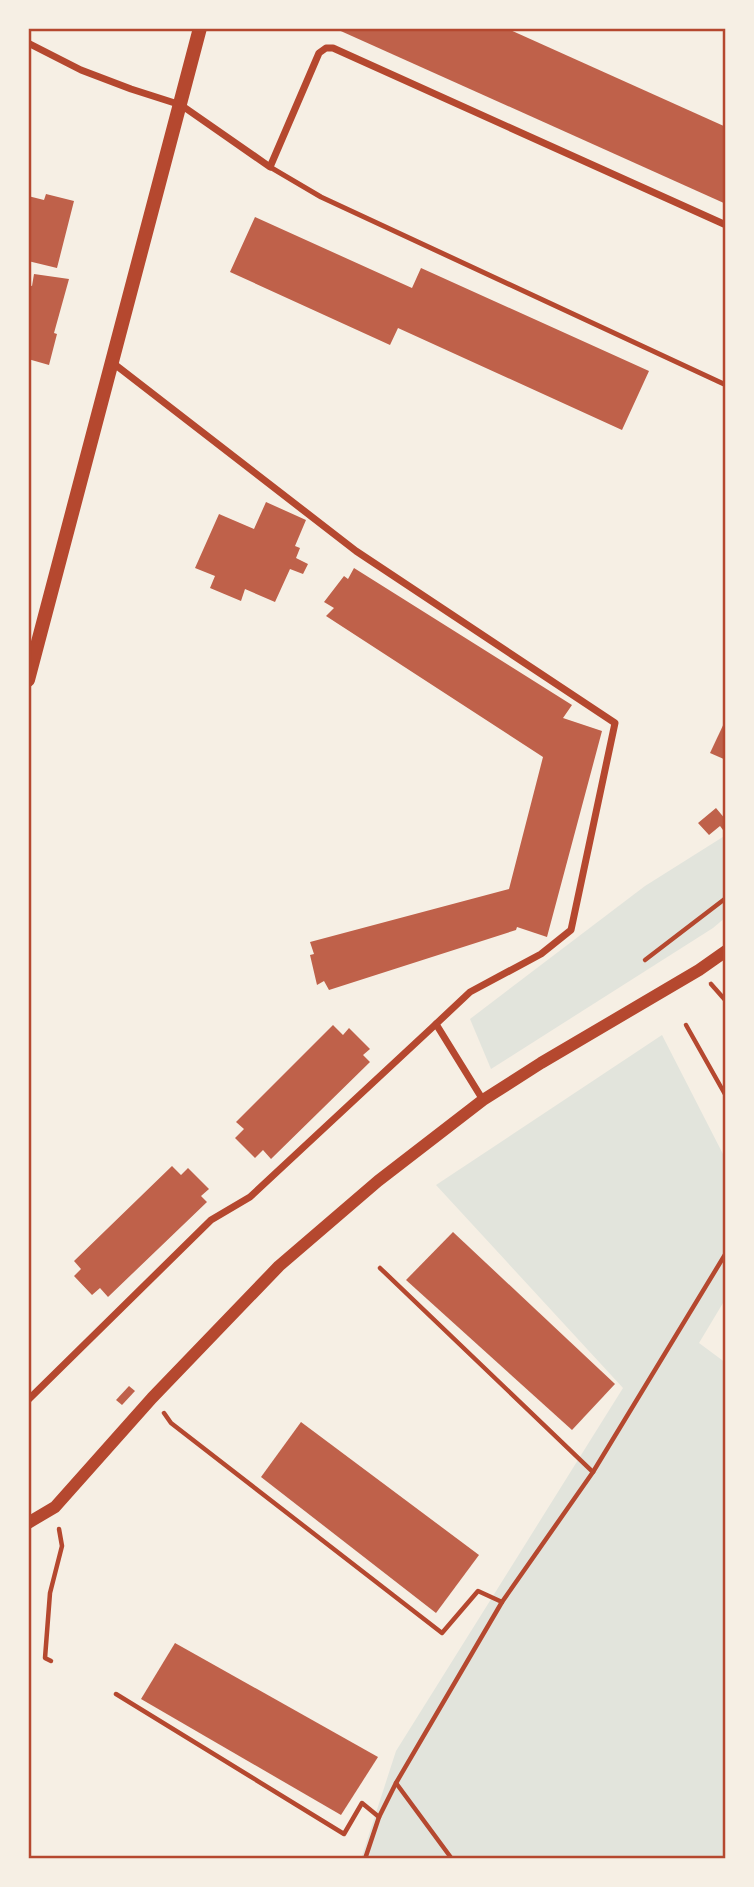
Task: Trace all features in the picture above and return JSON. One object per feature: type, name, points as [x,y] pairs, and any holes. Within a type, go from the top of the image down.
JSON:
[{"type":"main road","points":[[28,680],[200,28]]},
{"type":"street","points":[[28,43],[93,75],[181,105],[270,167],[319,53],[326,48],[333,48],[726,225]]},
{"type":"street","points":[[28,1400],[211,1220],[250,1197],[470,992],[541,954],[571,930],[615,723],[356,551],[113,363]]},
{"type":"street","points":[[28,1523],[55,1507],[152,1398],[279,1266],[378,1181],[483,1100],[726,951]]},
{"type":"street","points":[[436,1024],[483,1100]]},
{"type":"lane","points":[[270,167],[321,197],[726,385]]},
{"type":"path","points":[[645,960],[726,898]]},
{"type":"path","points":[[686,1025],[726,1096]]},
{"type":"path","points":[[365,1859],[379,1817],[396,1783],[502,1602],[593,1472],[726,1253]]},
{"type":"path","points":[[380,1268],[593,1472]]},
{"type":"path","points":[[171,1423],[442,1633],[478,1591],[502,1602]]},
{"type":"path","points":[[51,1661],[45,1658],[50,1593],[62,1546],[55,1507]]},
{"type":"path","points":[[116,1694],[344,1833],[362,1803],[379,1817]]},
{"type":"path","points":[[396,1783],[452,1859]]},
{"type":"shaded area","points":[[726,835],[726,917],[713,928],[491,1069],[470,1019],[645,886]]},
{"type":"shaded area","points":[[662,1035],[726,1160],[726,1298],[699,1343],[726,1363],[726,1859],[361,1859],[396,1751],[623,1388],[436,1185]]},
{"type":"building","points":[[334,28],[506,28],[726,127],[726,204]]},
{"type":"building","points":[[46,194],[74,201],[57,268],[28,261],[28,196],[44,200]]},
{"type":"building","points":[[255,217],[412,288],[421,268],[649,371],[622,430],[398,328],[390,345],[230,272]]},
{"type":"building","points":[[34,274],[69,279],[54,333],[57,334],[49,365],[28,359],[28,285],[32,286]]},
{"type":"building","points":[[266,502],[306,520],[295,546],[300,548],[296,558],[308,564],[303,574],[290,569],[275,602],[245,589],[241,601],[210,588],[215,576],[195,568],[219,514],[254,529]]},
{"type":"building","points":[[354,568],[572,705],[563,718],[602,731],[547,937],[517,927],[516,930],[329,990],[324,981],[317,985],[310,942],[509,889],[543,757],[326,616],[334,608],[324,602],[344,576],[348,579]]},
{"type":"building","points":[[726,719],[726,760],[710,753]]},
{"type":"building","points":[[716,808],[726,820],[726,834],[720,826],[709,835],[698,823]]},
{"type":"building","points":[[333,1025],[343,1035],[349,1028],[370,1049],[363,1055],[370,1062],[271,1159],[263,1150],[255,1158],[235,1138],[244,1129],[236,1122]]},
{"type":"building","points":[[172,1166],[181,1175],[188,1168],[209,1189],[201,1196],[207,1202],[108,1297],[100,1288],[92,1295],[74,1276],[81,1269],[74,1261]]},
{"type":"building","points":[[453,1232],[615,1384],[572,1430],[406,1280]]},
{"type":"building","points":[[129,1386],[135,1391],[122,1405],[116,1400]]},
{"type":"building","points":[[301,1422],[479,1555],[436,1613],[261,1477]]},
{"type":"building","points":[[175,1643],[378,1757],[341,1815],[141,1699]]}]
